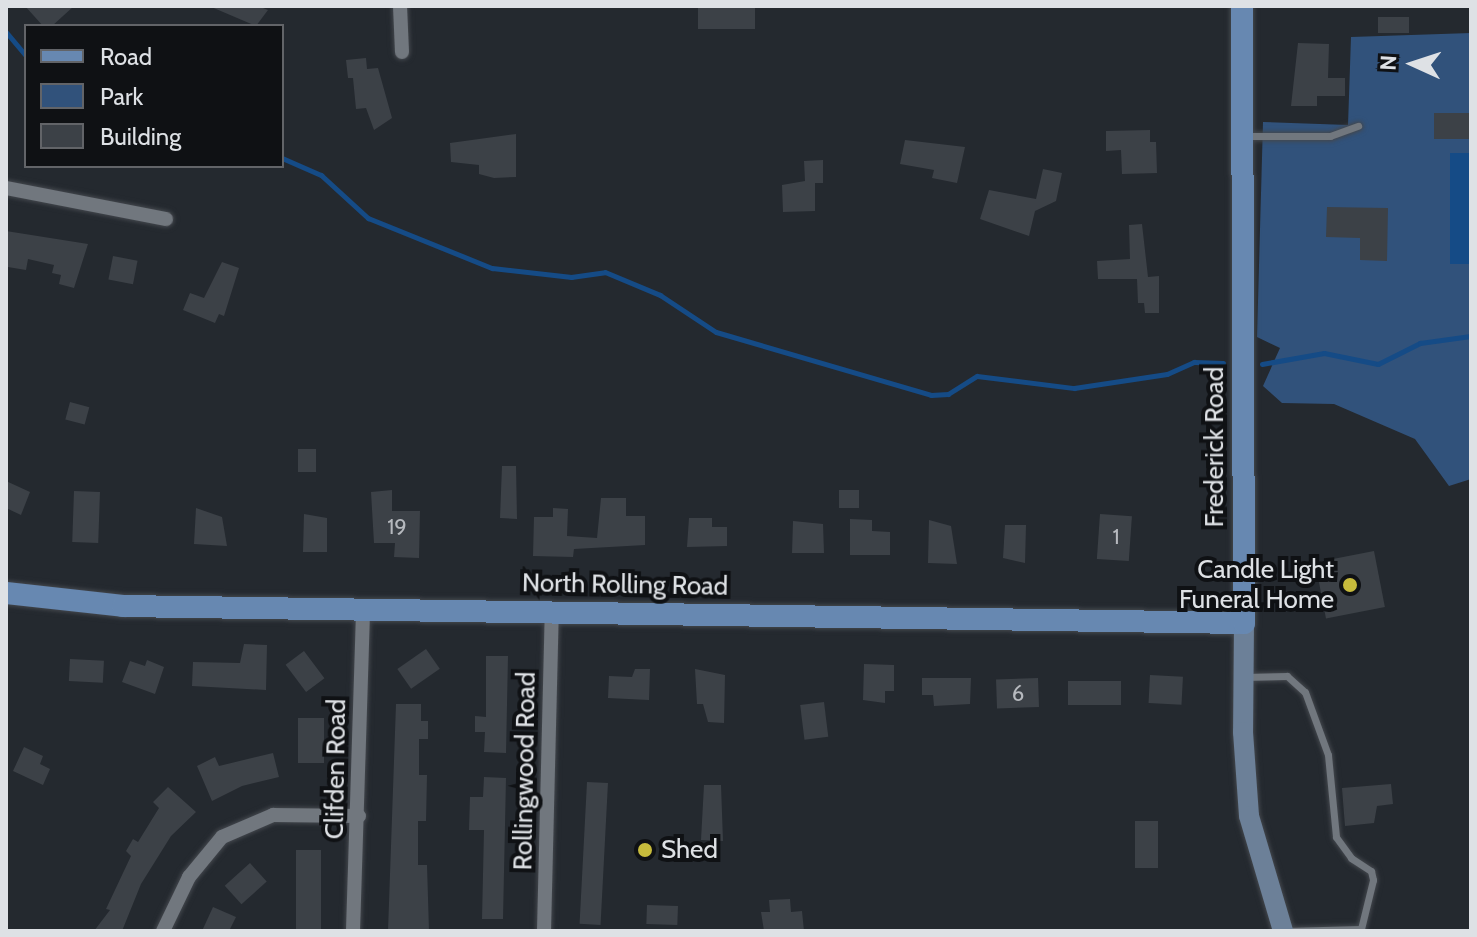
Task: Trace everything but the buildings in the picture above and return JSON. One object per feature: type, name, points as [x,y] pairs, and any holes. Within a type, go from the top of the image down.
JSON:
[{"type":"main road","name":"Frederick Road","points":[[1242,6],[1243,677],[1249,816],[1283,931]]},
{"type":"main road","name":"North Rolling Road","points":[[6,593],[84,604],[1244,623]]},
{"type":"street","points":[[400,6],[402,52]]},
{"type":"street","points":[[6,188],[166,219]]},
{"type":"street","name":"Clifden Road","points":[[353,931],[359,816],[363,608]]},
{"type":"street","name":"Rollingwood Road","points":[[544,931],[552,612]]},
{"type":"street","points":[[163,931],[189,877],[222,837],[273,815],[359,816]]},
{"type":"lane","points":[[1243,136],[1330,136],[1358,126]]},
{"type":"lane","points":[[1243,677],[1287,676],[1305,692],[1328,755],[1336,837],[1351,858],[1371,871],[1373,880],[1361,929],[1283,931]]},
{"type":"green space","points":[[1471,33],[1471,479],[1449,486],[1415,439],[1334,404],[1282,403],[1263,386],[1280,348],[1257,337],[1263,122],[1348,125],[1351,37]]},
{"type":"shaded area","points":[[1450,153],[1471,153],[1471,264],[1450,264]]},
{"type":"waterway","points":[[6,32],[24,54]]},
{"type":"waterway","points":[[284,159],[321,175],[368,218],[492,268],[571,277],[605,272],[660,295],[716,332],[931,395],[948,394],[977,376],[1074,388],[1167,374],[1194,362],[1223,363]]},
{"type":"waterway","points":[[1262,364],[1324,353],[1378,364],[1420,343],[1471,336]]},
{"type":"place","name":"Candle Light Funeral Home","points":[[1350,585]]},
{"type":"place","name":"Shed","points":[[645,850]]}]
